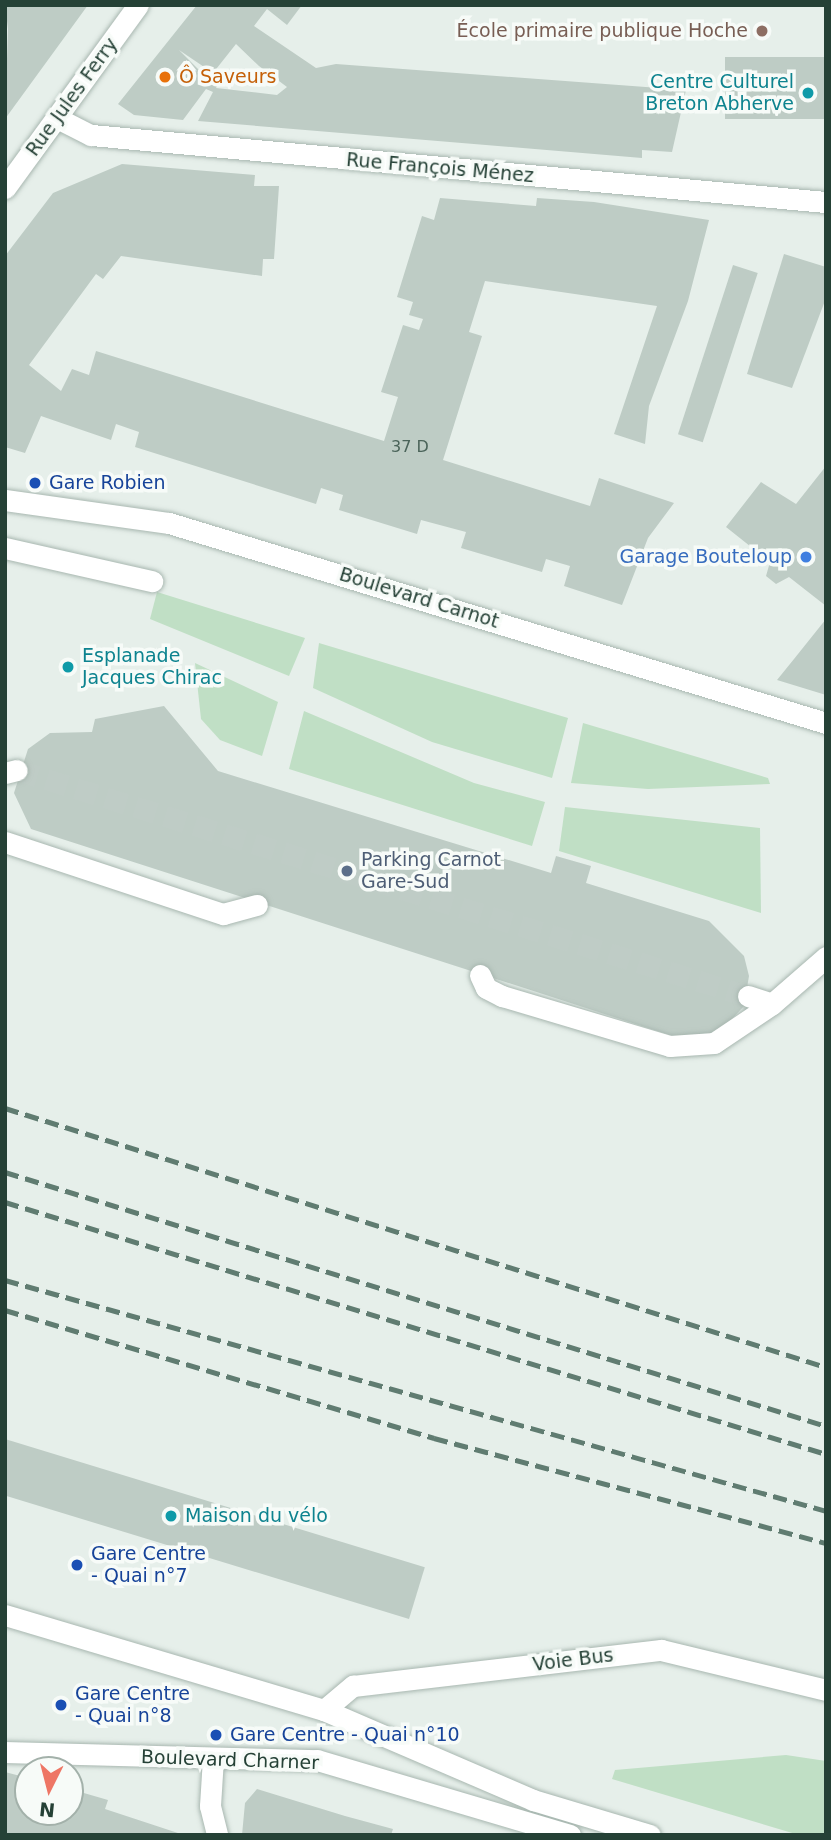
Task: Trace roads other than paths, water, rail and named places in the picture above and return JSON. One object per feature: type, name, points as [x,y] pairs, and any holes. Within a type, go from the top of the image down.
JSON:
[{"type":"street","name":"Rue Jules Ferry","points":[[5,188],[138,5]]},
{"type":"street","name":"Rue François Ménez","points":[[57,118],[91,135],[826,202]]},
{"type":"street","name":"Boulevard Carnot","points":[[5,500],[169,523],[826,723]]},
{"type":"street","points":[[5,548],[152,581]]},
{"type":"street","points":[[5,842],[223,914],[257,905]]},
{"type":"street","points":[[480,975],[485,988],[502,996],[670,1046],[725,1038],[772,1004],[826,957]]},
{"type":"street","points":[[748,996],[772,1004]]},
{"type":"street","points":[[5,1615],[324,1710],[533,1800],[650,1835]]},
{"type":"street","name":"Voie Bus","points":[[324,1710],[353,1686],[661,1650],[826,1690]]},
{"type":"street","name":"Boulevard Charner","points":[[5,1752],[317,1760],[570,1835]]},
{"type":"street","points":[[213,1758],[210,1805],[218,1835]]},
{"type":"tunnel","points":[[17,770],[748,996]]},
{"type":"railway","points":[[5,1108],[826,1367]]},
{"type":"railway","points":[[5,1172],[826,1426]]},
{"type":"railway","points":[[5,1202],[826,1454]]},
{"type":"railway","points":[[5,1280],[826,1511]]},
{"type":"railway","points":[[5,1310],[434,1438],[826,1543]]},
{"type":"place","name":"École primaire publique Hoche","points":[[762,31]]},
{"type":"place","name":"Ô Saveurs","points":[[165,77]]},
{"type":"place","name":"Centre Culturel Breton Abherve","points":[[808,93]]},
{"type":"place","name":"Gare Robien","points":[[35,483]]},
{"type":"place","name":"Garage Bouteloup","points":[[806,557]]},
{"type":"place","name":"Esplanade Jacques Chirac","points":[[68,667]]},
{"type":"place","name":"Parking Carnot Gare-Sud","points":[[347,871]]},
{"type":"place","name":"Maison du vélo","points":[[171,1516]]},
{"type":"place","name":"Gare Centre - Quai n°7","points":[[77,1565]]},
{"type":"place","name":"Gare Centre - Quai n°8","points":[[61,1705]]},
{"type":"place","name":"Gare Centre - Quai n°10","points":[[216,1735]]}]
